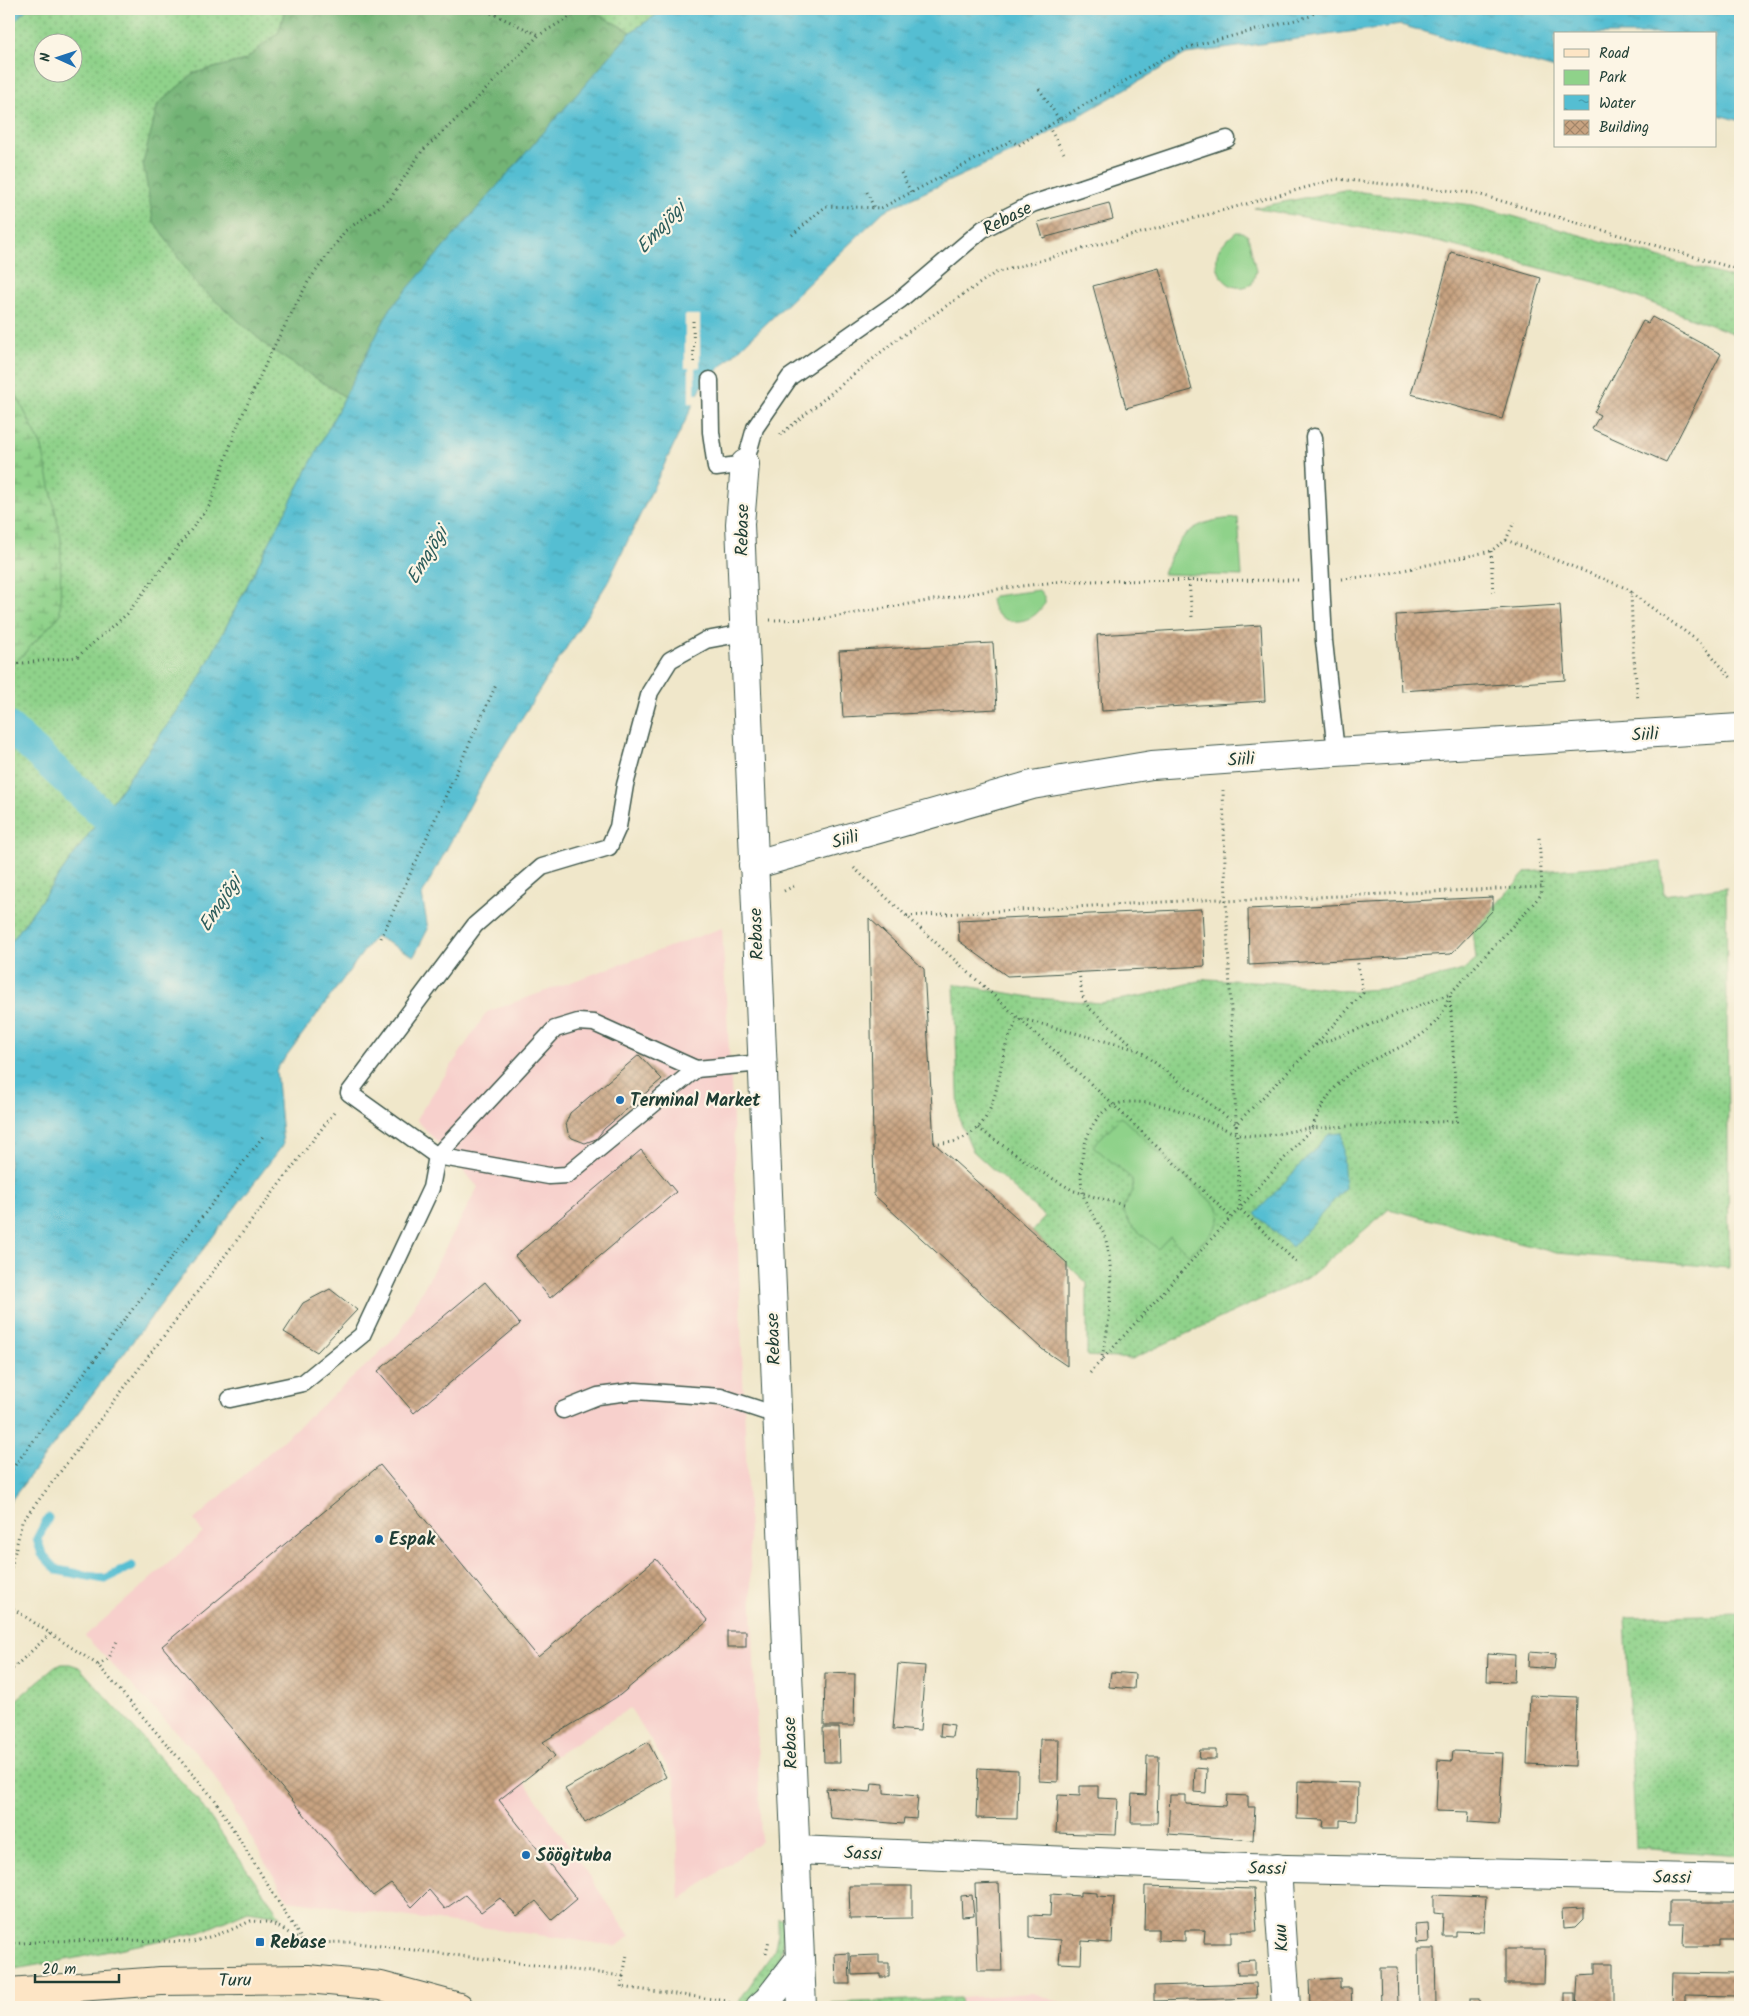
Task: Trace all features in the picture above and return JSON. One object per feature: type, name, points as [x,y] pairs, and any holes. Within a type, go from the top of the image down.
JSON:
[{"type":"main road","name":"Turu","points":[[9,1992],[161,1981],[308,1979],[381,1986],[459,2007]]},
{"type":"street","name":"Rebase","points":[[745,464],[740,524],[802,2007]]},
{"type":"street","name":"Siili","points":[[753,865],[1032,785],[1152,765],[1740,728]]},
{"type":"street","name":"Sassi","points":[[795,1850],[1277,1868],[1740,1879]]},
{"type":"street","name":"Kuu","points":[[1277,1868],[1286,2007]]},
{"type":"street","points":[[760,2007],[768,2000],[800,1960]]},
{"type":"lane","name":"Rebase","points":[[745,464],[755,428],[790,377],[900,300],[983,229],[1032,204],[1227,140]]},
{"type":"lane","points":[[710,380],[711,432],[716,468],[745,464]]},
{"type":"lane","points":[[1314,437],[1324,641],[1336,752]]},
{"type":"lane","points":[[696,1069],[566,1175],[549,1176],[437,1156],[349,1093],[476,925],[542,867],[609,847],[618,827],[626,785],[650,692],[670,660],[706,640],[744,627]]},
{"type":"lane","points":[[230,1399],[303,1383],[362,1334],[431,1188],[437,1156],[555,1029],[578,1022],[594,1023],[696,1069],[762,1063]]},
{"type":"lane","points":[[563,1410],[598,1396],[636,1391],[721,1397],[776,1415]]},
{"type":"path","points":[[482,9],[540,35]]},
{"type":"path","points":[[9,667],[14,664],[77,657],[127,614],[210,505],[236,429],[272,350],[308,282],[345,231],[390,199],[422,150],[463,113],[540,35],[583,9]]},
{"type":"path","points":[[792,235],[826,206],[881,208],[1011,141],[1018,144],[1171,54],[1189,47],[1311,16],[1317,9]]},
{"type":"path","points":[[1039,89],[1059,119]]},
{"type":"path","points":[[1048,126],[1065,155]]},
{"type":"path","points":[[901,173],[911,192]]},
{"type":"path","points":[[745,464],[896,340],[995,273],[1337,179],[1474,193],[1740,270]]},
{"type":"path","points":[[867,192],[874,208]]},
{"type":"path","points":[[744,627],[820,620],[1005,588],[1064,581],[1321,580],[1381,575],[1490,550],[1506,540],[1514,522]]},
{"type":"path","points":[[1506,540],[1626,588],[1701,643],[1732,680]]},
{"type":"path","points":[[1490,550],[1493,594]]},
{"type":"path","points":[[1189,581],[1192,617]]},
{"type":"path","points":[[1630,592],[1638,701]]},
{"type":"path","points":[[381,938],[496,685]]},
{"type":"path","points":[[1223,790],[1226,901],[1240,1209],[1296,1262]]},
{"type":"path","points":[[1090,1373],[1312,1128],[1318,1113],[1334,1090],[1350,1073],[1358,1067],[1407,1044],[1425,1032],[1441,1015],[1450,994],[1541,895],[1539,837]]},
{"type":"path","points":[[854,868],[1114,1105],[1232,1218]]},
{"type":"path","points":[[907,916],[1219,899],[1226,901],[1542,887]]},
{"type":"path","points":[[1236,1124],[1314,1046],[1363,993],[1357,959]]},
{"type":"path","points":[[1079,972],[1082,995],[1089,1008],[1138,1050],[1236,1124]]},
{"type":"path","points":[[1314,1046],[1450,994]]},
{"type":"path","points":[[1101,1361],[1108,1329],[1112,1288],[1109,1257],[1105,1237],[1083,1194],[1081,1164],[1086,1142],[1095,1121],[1114,1105],[1135,1102],[1165,1106],[1246,1136],[1268,1135],[1312,1128],[1457,1121],[1450,994]]},
{"type":"path","points":[[1019,1018],[1138,1050]]},
{"type":"path","points":[[934,1143],[953,1142],[973,1132],[983,1122],[996,1094],[1006,1047],[1019,1018]]},
{"type":"path","points":[[9,1577],[22,1522],[349,1093]]},
{"type":"path","points":[[978,1128],[1038,1170],[1074,1191],[1124,1205]]},
{"type":"path","points":[[9,1473],[264,1135]]},
{"type":"path","points":[[9,1606],[98,1665],[215,1800],[304,1943]]},
{"type":"path","points":[[9,1672],[51,1633]]},
{"type":"path","points":[[98,1665],[108,1658],[118,1639]]},
{"type":"path","points":[[9,1944],[50,1940],[193,1942],[252,1921],[267,1922],[281,1928],[304,1943],[349,1942],[623,1976]]},
{"type":"path","points":[[627,1955],[621,1986],[728,2001],[731,2007]]},
{"type":"shaded area","points":[[722,928],[733,1119],[761,1841],[680,1900],[675,1779],[630,1708],[555,1756],[524,1781],[630,1936],[617,1946],[288,1900],[208,1766],[85,1636],[203,1533],[194,1520],[370,1362],[400,1332],[478,1187],[416,1119],[487,1012]]},
{"type":"shaded area","points":[[1033,1993],[1073,2007],[961,2007],[960,1998]]},
{"type":"green space","points":[[27,9],[285,9],[279,32],[245,60],[194,73],[196,284],[272,350],[345,397],[196,685],[9,945],[9,667],[60,615],[42,447],[9,380],[9,27]]},
{"type":"green space","points":[[285,9],[588,9],[631,32],[390,309],[345,397],[272,350],[196,284],[153,220],[143,163],[158,104],[194,73],[245,60],[279,32]]},
{"type":"green space","points":[[588,9],[665,9],[631,32]]},
{"type":"green space","points":[[1344,190],[1473,205],[1740,280],[1740,336],[1595,282],[1434,241],[1254,208]]},
{"type":"green space","points":[[1236,232],[1242,232],[1248,236],[1256,271],[1252,284],[1243,287],[1235,287],[1223,279],[1217,265],[1219,249]]},
{"type":"green space","points":[[9,380],[42,447],[61,539],[60,615],[9,667]]},
{"type":"green space","points":[[1238,518],[1242,576],[1163,574],[1175,548],[1190,531],[1210,522]]},
{"type":"green space","points":[[1039,590],[1044,597],[1045,603],[1036,614],[1029,618],[1021,621],[1012,621],[998,615],[993,608],[991,599],[994,596]]},
{"type":"green space","points":[[1661,862],[1664,895],[1726,887],[1729,1268],[1557,1253],[1389,1209],[1309,1277],[1132,1359],[1087,1356],[1087,1283],[1032,1231],[1045,1217],[973,1151],[959,1119],[954,984],[1037,998],[1101,1003],[1146,995],[1206,979],[1273,982],[1348,991],[1396,988],[1463,970],[1476,959],[1473,930],[1526,872]]},
{"type":"green space","points":[[1121,1117],[1218,1208],[1220,1215],[1216,1227],[1189,1255],[1170,1236],[1158,1249],[1130,1224],[1122,1209],[1133,1191],[1132,1179],[1093,1146]]},
{"type":"green space","points":[[1739,1614],[1739,1856],[1636,1848],[1625,1617]]},
{"type":"green space","points":[[62,1664],[79,1667],[197,1799],[280,1916],[248,1911],[200,1932],[9,1970],[9,1706],[55,1667]]},
{"type":"green space","points":[[778,1918],[784,1920],[784,1931],[776,1965],[759,1994],[749,2003],[739,2007],[741,1998],[774,1951],[778,1934]]},
{"type":"green space","points":[[960,1998],[961,2007],[832,2007],[831,2003]]},
{"type":"water","points":[[9,9],[27,9],[9,27]]},
{"type":"water","name":"Emajõgi","points":[[665,9],[1740,9],[1740,121],[1716,114],[1716,32],[1554,32],[1554,69],[1401,25],[1186,54],[1034,142],[884,211],[703,384],[608,582],[489,770],[422,895],[428,929],[414,956],[375,936],[276,1070],[283,1145],[9,1503],[9,945],[196,685],[390,309],[631,32]]},
{"type":"water","points":[[1342,1133],[1345,1188],[1292,1247],[1255,1214],[1329,1134]]},
{"type":"pier","points":[[685,315],[700,315],[700,367],[695,368],[695,394],[700,394],[696,403],[689,403],[689,368],[685,368]]},
{"type":"building","points":[[1109,203],[1113,219],[1043,238],[1038,222]]},
{"type":"building","points":[[1451,252],[1541,278],[1502,419],[1411,394]]},
{"type":"building","points":[[1159,268],[1192,390],[1126,408],[1093,286]]},
{"type":"building","points":[[1652,317],[1721,354],[1666,462],[1592,429],[1600,415],[1594,412],[1643,321],[1648,323]]},
{"type":"building","points":[[1560,605],[1565,680],[1401,691],[1396,615]]},
{"type":"building","points":[[1261,625],[1265,701],[1102,711],[1097,635]]},
{"type":"building","points":[[993,643],[997,709],[843,717],[839,651]]},
{"type":"building","points":[[1493,897],[1493,910],[1451,954],[1249,965],[1248,909]]},
{"type":"building","points":[[1202,909],[1205,966],[1007,976],[959,941],[958,920]]},
{"type":"building","points":[[869,918],[924,969],[934,1143],[1067,1263],[1067,1366],[1042,1349],[874,1195]]},
{"type":"building","points":[[639,1055],[662,1079],[604,1129],[596,1139],[585,1143],[572,1138],[568,1133],[566,1123],[570,1113]]},
{"type":"building","points":[[641,1150],[676,1192],[550,1298],[515,1256]]},
{"type":"building","points":[[485,1282],[520,1324],[414,1413],[378,1371]]},
{"type":"building","points":[[330,1289],[357,1310],[317,1352],[284,1332],[303,1303]]},
{"type":"building","points":[[380,1465],[538,1657],[656,1559],[708,1621],[620,1695],[543,1742],[555,1756],[499,1800],[577,1899],[552,1920],[536,1901],[517,1916],[500,1898],[481,1912],[465,1895],[445,1909],[429,1890],[412,1907],[391,1883],[373,1896],[162,1646]]},
{"type":"building","points":[[727,1631],[746,1631],[746,1647],[727,1647]]},
{"type":"building","points":[[1529,1652],[1556,1654],[1554,1669],[1528,1667]]},
{"type":"building","points":[[1488,1653],[1515,1655],[1514,1682],[1487,1681]]},
{"type":"building","points":[[898,1664],[925,1666],[920,1731],[893,1729]]},
{"type":"building","points":[[1111,1672],[1135,1674],[1134,1689],[1109,1687]]},
{"type":"building","points":[[825,1673],[855,1674],[854,1726],[824,1726]]},
{"type":"building","points":[[1530,1695],[1577,1697],[1575,1766],[1527,1764]]},
{"type":"building","points":[[941,1723],[954,1725],[952,1737],[940,1736]]},
{"type":"building","points":[[823,1728],[839,1728],[840,1762],[824,1762]]},
{"type":"building","points":[[1040,1739],[1059,1739],[1058,1782],[1039,1781]]},
{"type":"building","points":[[648,1742],[666,1777],[585,1823],[565,1789]]},
{"type":"building","points":[[1200,1750],[1216,1750],[1216,1759],[1199,1759]]},
{"type":"building","points":[[1453,1751],[1503,1753],[1499,1824],[1468,1822],[1469,1812],[1436,1811],[1438,1760],[1452,1761]]},
{"type":"building","points":[[1147,1756],[1159,1756],[1157,1823],[1131,1823],[1132,1794],[1146,1795]]},
{"type":"building","points":[[978,1768],[1018,1770],[1017,1819],[976,1818]]},
{"type":"building","points":[[1195,1768],[1207,1769],[1206,1793],[1194,1792]]},
{"type":"building","points":[[1298,1781],[1358,1783],[1357,1821],[1340,1820],[1340,1827],[1323,1827],[1324,1820],[1297,1819]]},
{"type":"building","points":[[872,1783],[884,1784],[884,1793],[918,1796],[916,1819],[904,1818],[903,1824],[830,1818],[826,1788],[871,1792]]},
{"type":"building","points":[[1080,1786],[1098,1786],[1098,1798],[1118,1799],[1116,1835],[1056,1833],[1058,1795],[1080,1796]]},
{"type":"building","points":[[1170,1795],[1186,1795],[1186,1804],[1226,1806],[1227,1795],[1248,1796],[1248,1807],[1255,1807],[1253,1840],[1168,1834]]},
{"type":"building","points":[[999,1883],[1002,1971],[978,1971],[975,1884]]},
{"type":"building","points":[[849,1886],[912,1886],[912,1918],[850,1919]]},
{"type":"building","points":[[1145,1886],[1254,1889],[1257,1931],[1231,1931],[1231,1943],[1204,1943],[1205,1930],[1185,1930],[1185,1941],[1158,1940],[1158,1929],[1144,1929]]},
{"type":"building","points":[[1080,1892],[1114,1897],[1112,1943],[1082,1941],[1081,1964],[1059,1963],[1061,1940],[1029,1938],[1029,1915],[1050,1916],[1051,1894],[1080,1896]]},
{"type":"building","points":[[972,1895],[974,1916],[962,1917],[961,1896]]},
{"type":"building","points":[[1434,1895],[1486,1897],[1484,1932],[1456,1931],[1456,1936],[1442,1936],[1443,1914],[1434,1913]]},
{"type":"building","points":[[1670,1902],[1739,1902],[1738,1939],[1719,1939],[1719,1946],[1683,1946],[1684,1924],[1670,1924]]},
{"type":"building","points":[[1584,1908],[1584,1919],[1575,1928],[1563,1929],[1562,1909]]},
{"type":"building","points":[[1428,1923],[1429,1942],[1416,1943],[1415,1924]]},
{"type":"building","points":[[1418,1949],[1435,1949],[1436,2005],[1419,2005]]},
{"type":"building","points":[[1505,1949],[1545,1949],[1544,1984],[1505,1984]]},
{"type":"building","points":[[849,1953],[850,1984],[836,1984],[835,1954]]},
{"type":"building","points":[[879,1955],[879,1963],[889,1963],[889,1977],[880,1977],[880,1974],[852,1975],[851,1956]]},
{"type":"building","points":[[1255,1960],[1255,1975],[1238,1975],[1237,1961]]},
{"type":"building","points":[[1595,1963],[1614,1963],[1614,2007],[1576,2007],[1578,1976],[1595,1975]]},
{"type":"building","points":[[1380,1968],[1397,1968],[1398,2007],[1381,2007]]},
{"type":"building","points":[[1673,1973],[1736,1974],[1736,1996],[1685,1995],[1685,2005],[1672,2005]]},
{"type":"building","points":[[1340,1978],[1340,1988],[1351,1988],[1352,2007],[1310,2007],[1309,1980]]},
{"type":"building","points":[[1256,1983],[1257,1998],[1154,2001],[1154,1986]]},
{"type":"building","points":[[1565,1993],[1575,1993],[1575,2007],[1565,2007]]},
{"type":"building","points":[[1470,1999],[1479,1999],[1479,2007],[1470,2007]]},
{"type":"waterway","points":[[9,727],[133,842]]},
{"type":"waterway","points":[[48,1518],[37,1539],[42,1554],[57,1570],[105,1579],[132,1566]]},
{"type":"place","name":"Terminal Market","points":[[620,1100]]},
{"type":"place","name":"Espak","points":[[379,1539]]},
{"type":"place","name":"Söögituba","points":[[526,1855]]},
{"type":"place","name":"Rebase","points":[[260,1942]]}]
